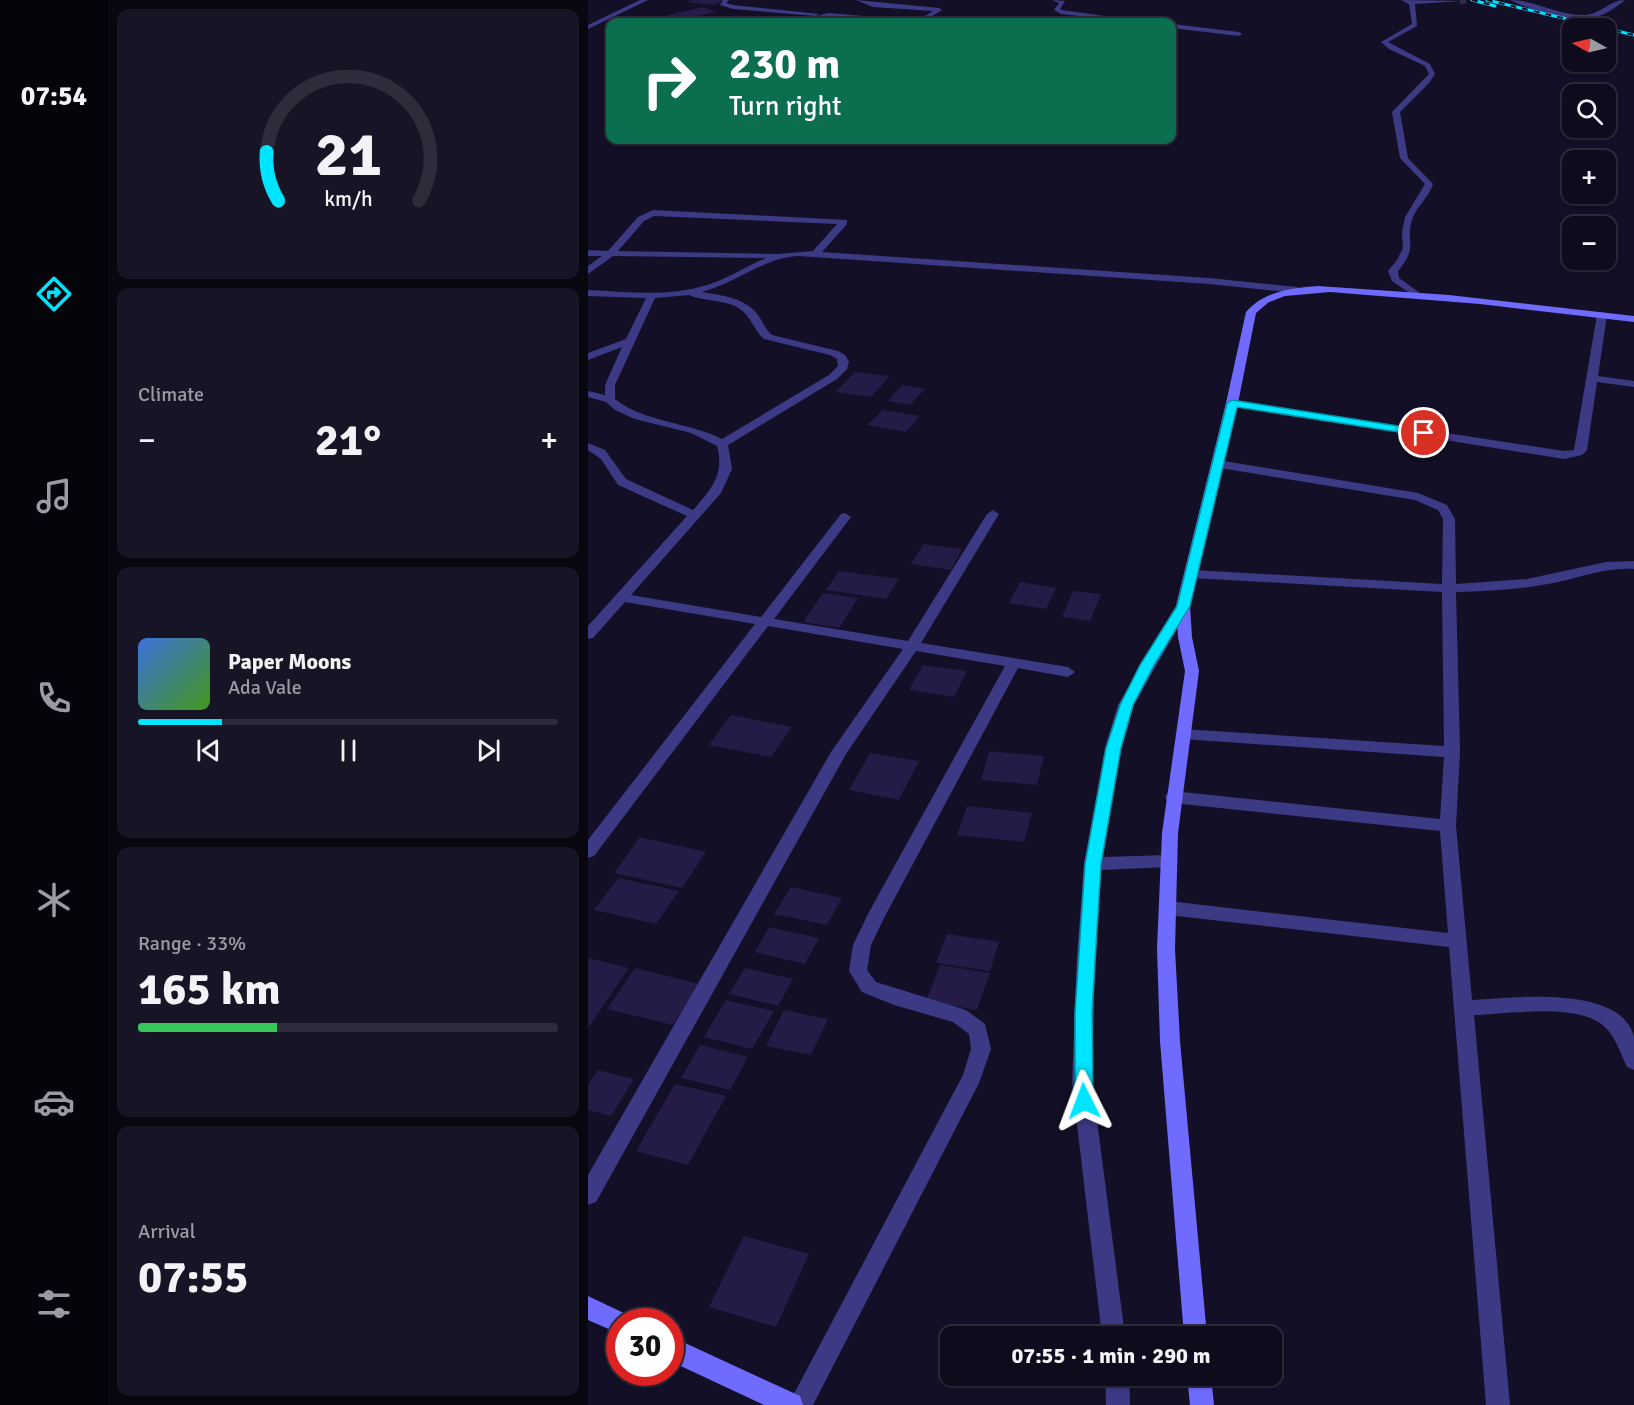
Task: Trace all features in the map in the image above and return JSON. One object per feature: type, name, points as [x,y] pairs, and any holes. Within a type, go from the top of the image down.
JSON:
[{"type":"street","points":[[631,0],[644,1]]},
{"type":"street","points":[[726,0],[722,4],[733,7],[864,18]]},
{"type":"street","points":[[848,0],[861,0],[873,5],[939,10],[926,18]]},
{"type":"street","points":[[1055,0],[1063,2],[1057,10],[1061,12],[1111,18]]},
{"type":"street","points":[[1513,0],[1571,15],[1589,17],[1622,0]]},
{"type":"street","points":[[607,18],[644,1]]},
{"type":"street","points":[[1407,1],[1460,1]]},
{"type":"street","points":[[1407,1],[1414,6],[1415,25],[1384,42],[1391,48],[1420,60],[1431,68],[1432,74],[1427,82],[1396,112],[1404,158],[1426,178],[1429,184],[1424,197],[1409,216],[1408,252],[1393,271],[1395,279],[1417,295]]},
{"type":"street","points":[[815,18],[828,15]]},
{"type":"street","points":[[588,27],[606,19]]},
{"type":"street","points":[[1176,26],[1239,34]]},
{"type":"street","points":[[588,271],[611,253],[641,219],[653,213],[844,222],[815,254]]},
{"type":"street","points":[[588,253],[815,254],[1197,280],[1297,290],[1347,290],[1417,295],[1634,319]]},
{"type":"street","points":[[588,293],[652,295],[683,292],[712,286],[765,261],[784,255]]},
{"type":"street","points":[[1112,1326],[1082,1082],[1086,957],[1093,864],[1113,748],[1126,705],[1183,606],[1218,464],[1251,312],[1261,302],[1297,290]]},
{"type":"street","points":[[683,292],[732,302],[746,308],[754,315],[761,333],[768,337],[834,353],[844,362],[843,367],[823,383],[722,444]]},
{"type":"street","points":[[610,400],[609,385],[652,295]]},
{"type":"street","points":[[1232,403],[1572,455],[1581,450],[1602,315]]},
{"type":"street","points":[[588,357],[630,341]]},
{"type":"street","points":[[1593,378],[1634,384]]},
{"type":"street","points":[[588,394],[610,400],[618,408],[637,415],[695,431],[722,444],[729,463],[715,493],[588,635]]},
{"type":"street","points":[[588,446],[606,455],[614,474],[622,482],[695,515]]},
{"type":"street","points":[[1218,464],[1418,497],[1443,508],[1449,519],[1452,752],[1448,826],[1460,941],[1463,1008],[1498,1405]]},
{"type":"street","points":[[588,1195],[839,752],[912,646],[993,514]]},
{"type":"street","points":[[588,852],[845,518]]},
{"type":"street","points":[[1192,573],[1449,589],[1514,585],[1566,577],[1599,566],[1634,565]]},
{"type":"street","points":[[623,598],[1068,672]]},
{"type":"street","points":[[1183,606],[1185,637],[1192,670],[1189,708],[1173,797],[1166,950],[1170,1041],[1194,1326]]},
{"type":"street","points":[[800,1405],[972,1077],[981,1049],[978,1030],[959,1016],[894,998],[869,987],[858,971],[862,945],[875,917],[1014,663]]},
{"type":"street","points":[[1183,734],[1452,752]]},
{"type":"street","points":[[1173,797],[1448,826]]},
{"type":"street","points":[[1093,864],[1169,861]]},
{"type":"street","points":[[1168,908],[1460,941]]},
{"type":"street","points":[[1463,1008],[1569,1005],[1588,1009],[1608,1017],[1620,1030],[1634,1061]]},
{"type":"street","points":[[588,1308],[606,1316]]},
{"type":"street","points":[[684,1355],[790,1405]]},
{"type":"street","points":[[1117,1386],[1118,1405]]},
{"type":"street","points":[[1200,1386],[1202,1405]]},
{"type":"building","points":[[725,0],[713,5],[687,2]]},
{"type":"building","points":[[702,7],[717,12],[688,18],[656,18]]},
{"type":"building","points":[[855,372],[890,376],[871,397],[836,392]]},
{"type":"building","points":[[902,385],[925,389],[910,405],[888,401]]},
{"type":"building","points":[[883,410],[920,416],[906,432],[867,425]]},
{"type":"building","points":[[924,544],[962,549],[951,570],[911,564]]},
{"type":"building","points":[[839,571],[899,579],[886,599],[826,590]]},
{"type":"building","points":[[1020,582],[1056,588],[1046,609],[1009,603]]},
{"type":"building","points":[[1073,591],[1101,594],[1090,621],[1062,617]]},
{"type":"building","points":[[823,593],[858,598],[839,628],[803,622]]},
{"type":"building","points":[[923,665],[967,671],[954,697],[909,690]]},
{"type":"building","points":[[731,715],[792,727],[771,757],[709,745]]},
{"type":"building","points":[[989,751],[1044,756],[1037,785],[981,780]]},
{"type":"building","points":[[870,753],[919,761],[899,800],[849,790]]},
{"type":"building","points":[[967,806],[1032,813],[1024,842],[957,835]]},
{"type":"building","points":[[640,837],[706,852],[682,888],[614,873]]},
{"type":"building","points":[[618,878],[679,891],[656,924],[594,910]]},
{"type":"building","points":[[791,887],[842,898],[827,925],[774,914]]},
{"type":"building","points":[[769,927],[819,938],[805,964],[755,952]]},
{"type":"building","points":[[947,934],[999,942],[990,971],[936,963]]},
{"type":"building","points":[[588,958],[629,968],[588,1028]]},
{"type":"building","points":[[940,965],[990,973],[977,1010],[926,1001]]},
{"type":"building","points":[[635,968],[699,984],[673,1025],[607,1009]]},
{"type":"building","points":[[745,968],[793,979],[778,1006],[729,994]]},
{"type":"building","points":[[726,1000],[774,1011],[752,1049],[704,1037]]},
{"type":"building","points":[[784,1010],[828,1019],[811,1055],[766,1046]]},
{"type":"building","points":[[700,1045],[748,1057],[730,1090],[681,1078]]},
{"type":"building","points":[[598,1070],[634,1079],[611,1116],[588,1110],[588,1084]]},
{"type":"building","points":[[675,1084],[726,1096],[688,1165],[636,1151]]},
{"type":"building","points":[[744,1236],[809,1254],[776,1327],[709,1307]]},
{"type":"tunnel","points":[[1460,1],[1466,0]]},
{"type":"railway","points":[[1472,0],[1495,6]]},
{"type":"railway","points":[[1487,0],[1634,35]]},
{"type":"route","points":[[1084,1101],[1083,1012],[1093,864],[1113,748],[1126,705],[1183,606],[1232,403],[1424,433]]}]
